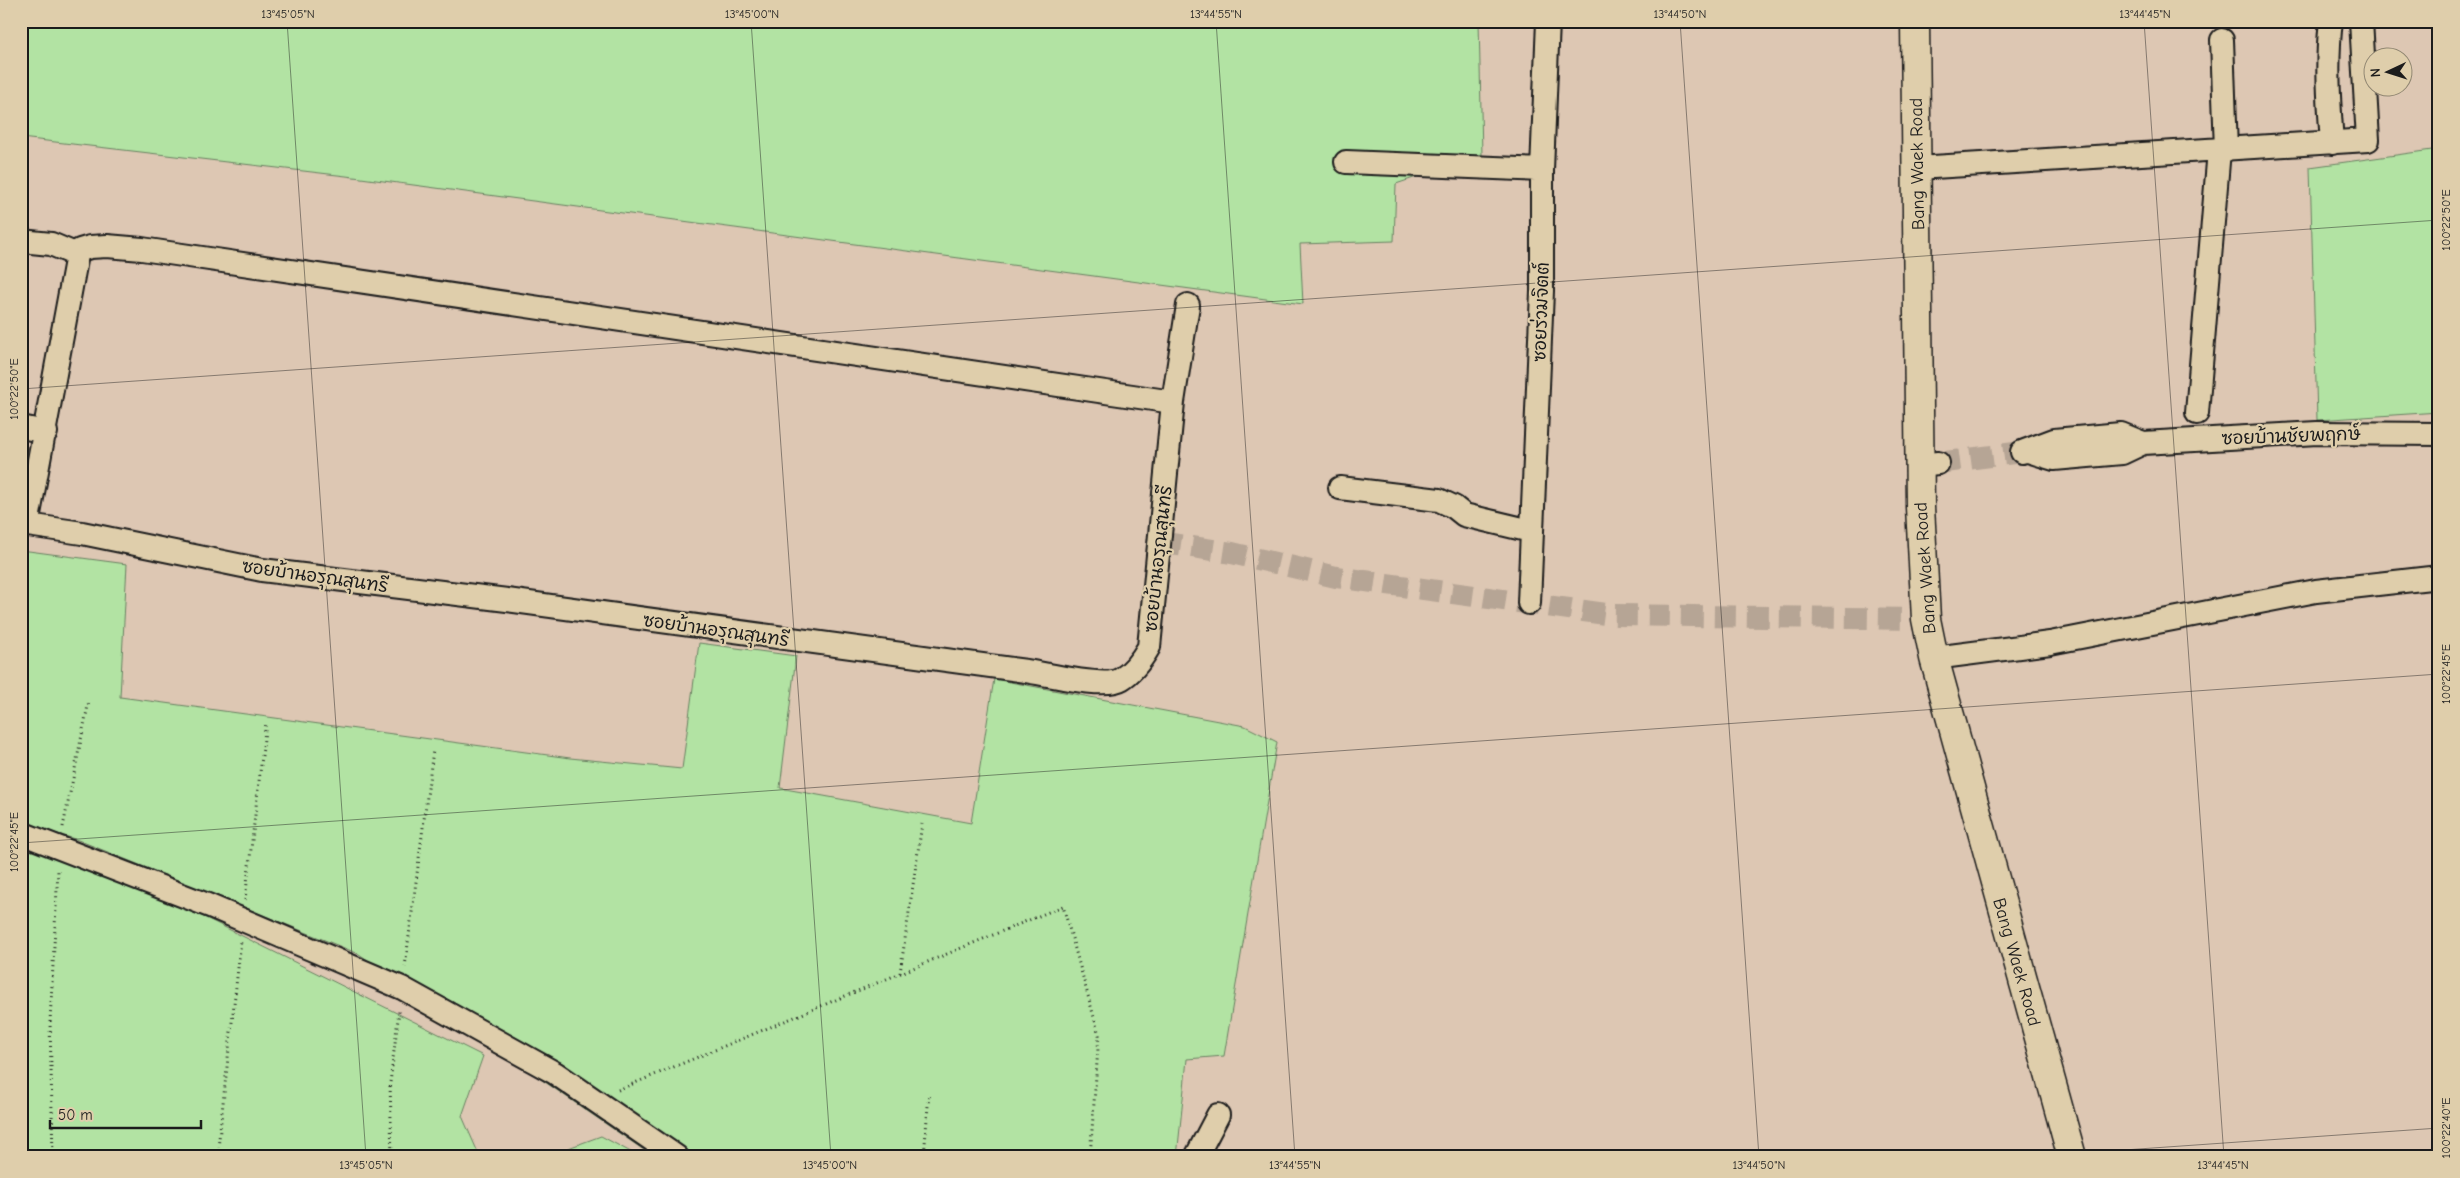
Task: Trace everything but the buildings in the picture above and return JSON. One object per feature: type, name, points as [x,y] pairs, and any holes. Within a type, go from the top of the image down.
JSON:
[{"type":"main road","name":"Bang Waek Road","points":[[1915,21],[1917,168],[1929,464],[1926,619],[1934,658],[2072,1157]]},
{"type":"street","name":"ซอยร่วมจิตต์","points":[[1529,603],[1542,291],[1542,170],[1548,21]]},
{"type":"street","points":[[2331,21],[2328,49],[2328,89],[2332,143]]},
{"type":"street","points":[[1917,168],[2368,140],[2362,21]]},
{"type":"street","points":[[2197,413],[2223,150],[2222,40]]},
{"type":"street","points":[[1346,162],[1542,170]]},
{"type":"street","points":[[21,241],[51,244],[77,254],[80,250],[96,246],[142,249],[1173,402]]},
{"type":"street","name":"ซอยบ้านอรุณสุนทรี","points":[[77,254],[46,432],[24,524],[82,533],[262,570],[507,600],[1026,670],[1095,682],[1120,680],[1139,663],[1149,647],[1173,402],[1188,305]]},
{"type":"street","points":[[21,427],[46,432]]},
{"type":"street","name":"ซอยบ้านชัยพฤกษ์","points":[[2025,451],[2054,459],[2122,453],[2143,443],[2317,433],[2439,434]]},
{"type":"street","points":[[1340,488],[1439,500],[1454,507],[1464,515],[1531,531]]},
{"type":"street","points":[[1934,658],[2050,643],[2316,591],[2439,577]]},
{"type":"street","points":[[21,833],[210,906],[402,988],[555,1073],[596,1099],[677,1157]]},
{"type":"street","points":[[1196,1157],[1218,1115]]},
{"type":"path","points":[[53,1157],[50,1022],[59,847],[90,701]]},
{"type":"path","points":[[392,1157],[390,1083],[433,750]]},
{"type":"path","points":[[900,974],[922,824]]},
{"type":"path","points":[[596,1099],[1063,906],[1099,1035],[1090,1157]]},
{"type":"path","points":[[924,1157],[929,1093]]},
{"type":"green space","points":[[21,21],[1479,21],[1482,155],[1396,184],[1394,241],[1300,244],[1303,304],[346,176],[21,138]]},
{"type":"green space","points":[[2439,149],[2439,412],[2317,420],[2310,167]]},
{"type":"green space","points":[[21,550],[127,564],[120,697],[570,758],[682,769],[699,643],[796,656],[780,788],[971,823],[994,679],[1245,726],[1277,742],[1224,1056],[1187,1059],[1177,1157],[654,1157],[359,954],[78,840],[21,823]]},
{"type":"green space","points":[[21,845],[200,915],[483,1056],[462,1116],[480,1157],[21,1157]]},
{"type":"green space","points":[[601,1136],[640,1157],[544,1157]]},
{"type":"tunnel","points":[[1938,463],[2022,452]]},
{"type":"tunnel","points":[[1159,542],[1232,553],[1336,577],[1613,615],[1926,619]]}]
